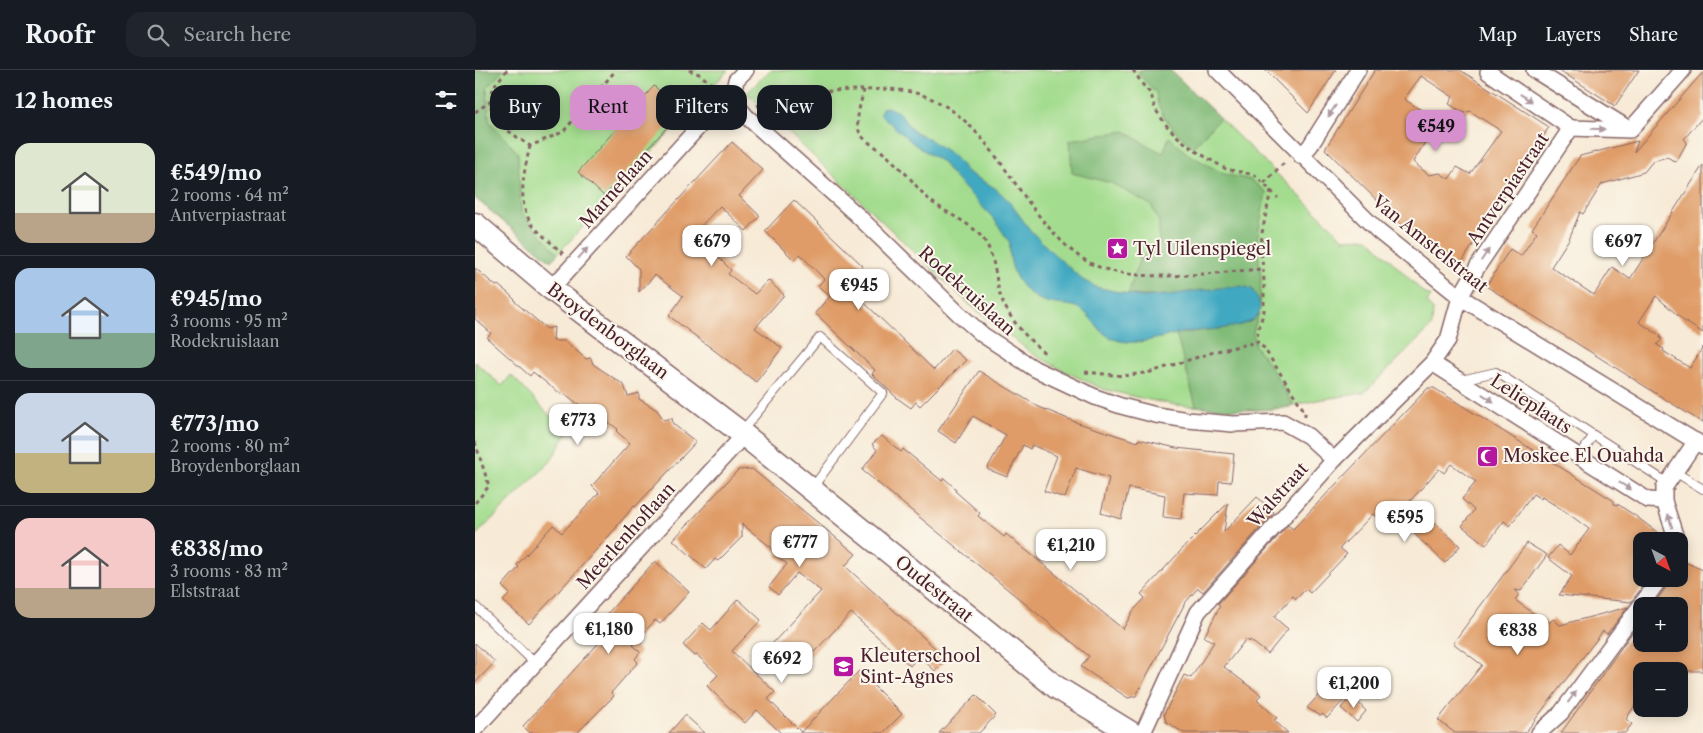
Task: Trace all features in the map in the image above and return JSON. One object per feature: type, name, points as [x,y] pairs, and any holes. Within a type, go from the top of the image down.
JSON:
[{"type":"street","points":[[735,85],[736,80],[746,70]]},
{"type":"street","name":"Van Amstelstraat","points":[[1217,70],[1377,230],[1460,297],[1699,444]]},
{"type":"street","points":[[1299,153],[1309,146],[1358,70]]},
{"type":"street","name":"Antverpiastraat","points":[[1489,70],[1487,72],[1571,128],[1630,130]]},
{"type":"street","points":[[1534,70],[1630,130],[1683,70]]},
{"type":"street","name":"Rodekruislaan","points":[[747,117],[856,214],[959,314],[983,335],[1035,370],[1095,397],[1156,415],[1233,424],[1283,422],[1303,433],[1334,460]]},
{"type":"street","name":"Antverpiastraat","points":[[1460,297],[1478,266],[1571,128]]},
{"type":"street","name":"Marneflaan","points":[[549,287],[561,278],[696,130]]},
{"type":"street","name":"Broydenborglaan","points":[[475,224],[549,287],[743,433]]},
{"type":"street","name":"Walstraat","points":[[1143,733],[1198,612],[1334,460],[1432,363],[1448,340],[1460,297]]},
{"type":"street","name":"Lelieplaats","points":[[1432,363],[1648,500],[1664,500]]},
{"type":"street","name":"Oudestraat","points":[[743,433],[1056,687],[1131,733]]},
{"type":"street","name":"Meerlenhoflaan","points":[[475,729],[743,433]]},
{"type":"street","points":[[1674,532],[1664,500],[1664,488],[1699,444]]},
{"type":"street","points":[[1539,733],[1561,713],[1653,588]]},
{"type":"lane","points":[[743,433],[820,338],[883,393],[811,489]]},
{"type":"lane","points":[[1461,380],[1496,372],[1593,436],[1672,477],[1703,490]]},
{"type":"lane","points":[[1578,457],[1593,436]]},
{"type":"lane","points":[[475,606],[535,664]]},
{"type":"path","points":[[494,85],[507,70]]},
{"type":"path","points":[[530,146],[563,132],[616,70]]},
{"type":"path","points":[[689,70],[699,74],[713,85]]},
{"type":"path","points":[[1133,70],[1151,94],[1155,109],[1167,126],[1179,137],[1194,150],[1226,169],[1255,175],[1278,198]]},
{"type":"path","points":[[864,90],[858,118],[858,130],[863,138],[880,150],[907,175],[931,201],[975,229],[985,242],[992,258],[999,292],[1006,308],[1024,335],[1050,357]]},
{"type":"path","points":[[747,115],[756,106],[771,100],[829,91],[901,90],[932,98],[960,115],[985,142],[1029,204],[1055,235],[1078,256],[1093,264],[1107,269],[1141,275],[1263,269]]},
{"type":"path","points":[[475,112],[490,102]]},
{"type":"path","points":[[507,130],[530,146]]},
{"type":"path","points":[[530,146],[523,177],[524,209],[534,226],[574,264]]},
{"type":"path","points":[[1264,183],[1299,153]]},
{"type":"path","points":[[1257,342],[1258,330],[1264,311],[1262,233],[1271,190]]},
{"type":"path","points":[[1257,342],[1264,348],[1305,412],[1303,433]]},
{"type":"path","points":[[1079,371],[1123,376],[1151,372],[1217,350],[1257,342]]},
{"type":"path","points":[[475,442],[489,486],[475,503]]},
{"type":"green space","points":[[475,70],[728,70],[714,85],[656,85],[656,130],[672,130],[551,261],[475,198]]},
{"type":"green space","points":[[475,70],[503,70],[487,88],[490,130],[497,130],[518,153],[521,212],[558,254],[551,261],[475,198]]},
{"type":"green space","points":[[770,70],[1170,70],[1344,239],[1368,238],[1425,294],[1431,296],[1427,303],[1433,310],[1432,326],[1364,393],[1317,400],[1283,408],[1252,410],[1175,405],[1103,389],[1033,354],[969,304],[786,130],[832,130],[832,85],[757,85],[757,103],[747,93]]},
{"type":"green space","points":[[1141,70],[1170,70],[1220,118],[1193,147],[1177,133],[1165,118],[1158,105],[1156,93],[1138,73]]},
{"type":"green space","points":[[1125,131],[1163,153],[1169,137],[1188,154],[1224,174],[1251,180],[1266,192],[1257,239],[1261,279],[1260,305],[1250,292],[1237,286],[1163,296],[1128,294],[1140,258],[1159,245],[1159,222],[1151,205],[1111,183],[1072,173],[1070,140]]},
{"type":"green space","points":[[1259,313],[1253,332],[1255,346],[1267,361],[1294,406],[1257,410],[1196,406],[1176,334],[1233,326],[1252,321]]},
{"type":"green space","points":[[475,362],[502,386],[511,375],[553,419],[570,429],[550,462],[475,536]]},
{"type":"water","points":[[887,107],[898,112],[913,131],[931,140],[954,156],[967,172],[995,188],[1008,200],[1031,231],[1083,280],[1096,287],[1141,297],[1241,286],[1252,289],[1260,304],[1259,313],[1251,321],[1234,327],[1184,332],[1141,342],[1127,342],[1105,334],[1087,315],[1076,307],[1040,300],[1025,289],[1014,273],[1011,263],[1010,243],[994,219],[942,162],[915,145],[880,114],[882,108]]},
{"type":"building","points":[[1265,70],[1336,70],[1308,113]]},
{"type":"building","points":[[1375,70],[1460,70],[1549,127],[1458,268],[1409,232],[1325,149]],"holes":[[[1421,76],[1453,97],[1449,104],[1464,113],[1470,111],[1501,131],[1470,174],[1457,167],[1449,179],[1440,173],[1429,175],[1413,162],[1438,121],[1404,99]]]},
{"type":"building","points":[[1559,70],[1639,70],[1615,106]]},
{"type":"building","points":[[1703,72],[1703,117],[1684,139],[1687,142],[1676,162],[1667,157],[1653,161],[1644,172],[1602,184],[1583,214],[1580,212],[1569,239],[1551,267],[1594,295],[1612,267],[1630,279],[1703,165],[1703,333],[1684,321],[1656,296],[1639,322],[1661,336],[1660,338],[1662,339],[1657,345],[1664,349],[1663,351],[1690,368],[1703,347],[1703,423],[1486,286],[1510,249],[1521,256],[1537,232],[1532,229],[1580,156],[1638,141],[1634,152]]},
{"type":"building","points":[[654,86],[656,88],[656,130],[665,130],[604,196],[578,172],[615,130],[646,130],[646,95]]},
{"type":"building","points":[[732,142],[763,170],[739,196],[760,216],[746,231],[720,206],[694,233],[731,270],[728,274],[755,294],[768,280],[784,295],[755,328],[782,348],[756,382],[669,316],[683,296],[655,275],[639,292],[639,269],[626,256]]},
{"type":"building","points":[[794,200],[863,266],[846,285],[934,370],[952,349],[966,360],[920,406],[916,402],[911,408],[897,398],[872,374],[875,370],[815,313],[830,296],[818,286],[824,279],[800,254],[794,260],[765,231]]},
{"type":"building","points":[[475,268],[496,286],[498,285],[508,293],[515,302],[547,329],[554,327],[553,341],[565,341],[586,359],[591,358],[593,364],[624,385],[628,396],[639,393],[639,399],[657,410],[664,420],[672,418],[673,424],[696,442],[634,506],[529,624],[503,601],[510,594],[502,586],[519,567],[517,565],[553,525],[562,533],[599,493],[592,486],[630,443],[616,431],[618,429],[583,405],[582,407],[564,393],[562,395],[533,372],[530,376],[487,338],[491,333],[475,319]]},
{"type":"building","points":[[979,371],[1039,407],[1078,423],[1138,442],[1139,439],[1176,448],[1234,454],[1231,482],[1219,481],[1218,495],[1184,493],[1181,519],[1163,517],[1165,495],[1129,488],[1121,519],[1101,513],[1109,478],[1076,468],[1065,498],[1044,491],[1057,456],[1032,445],[1030,449],[1023,445],[1007,477],[987,469],[1006,435],[973,416],[956,443],[938,431]]},
{"type":"building","points":[[1428,388],[1434,388],[1611,499],[1614,501],[1614,504],[1619,505],[1657,532],[1633,532],[1633,588],[1641,589],[1631,602],[1559,595],[1572,576],[1548,558],[1558,545],[1570,555],[1589,529],[1542,497],[1541,499],[1533,494],[1510,526],[1504,521],[1486,545],[1462,526],[1474,510],[1462,499],[1476,482],[1451,464],[1444,473],[1439,469],[1410,501],[1460,546],[1445,563],[1388,509],[1378,519],[1373,514],[1340,548],[1347,554],[1310,593],[1306,589],[1296,599],[1293,596],[1274,617],[1288,629],[1268,654],[1246,639],[1224,667],[1261,695],[1257,700],[1277,718],[1274,720],[1288,733],[1184,733],[1166,722],[1164,714],[1184,675],[1191,678],[1214,642],[1204,637],[1220,606],[1218,604],[1288,525],[1293,529]]},
{"type":"building","points":[[882,436],[901,452],[903,449],[942,481],[944,478],[956,489],[955,491],[980,513],[978,516],[1004,537],[1006,534],[1123,629],[1133,611],[1145,598],[1141,594],[1228,503],[1224,532],[1257,497],[1274,512],[1203,592],[1198,588],[1185,603],[1136,696],[1128,698],[1081,667],[1089,656],[862,470],[877,450],[872,444]]},
{"type":"building","points":[[752,469],[856,554],[845,566],[947,659],[935,671],[919,656],[910,666],[851,613],[797,670],[771,645],[821,591],[797,573],[778,595],[769,587],[787,564],[776,556],[778,553],[742,524],[742,537],[718,561],[715,559],[706,569],[673,540],[738,470]]},
{"type":"building","points":[[1527,543],[1547,555],[1521,591],[1515,590],[1519,594],[1515,600],[1548,624],[1553,619],[1560,625],[1628,607],[1607,634],[1603,631],[1525,733],[1455,733],[1438,720],[1482,665],[1453,643]]},
{"type":"building","points":[[655,561],[689,592],[660,624],[655,620],[633,645],[640,652],[635,659],[638,662],[611,693],[614,696],[577,733],[530,733],[523,726],[606,635],[596,626]]},
{"type":"building","points":[[1688,563],[1703,570],[1703,671],[1688,671],[1688,662],[1633,662],[1633,708],[1626,719],[1632,724],[1625,733],[1561,733],[1633,631],[1633,652],[1688,652],[1688,597],[1659,597],[1666,588],[1688,587]]},
{"type":"building","points":[[738,599],[761,620],[732,651],[775,692],[768,699],[801,732],[859,671],[902,714],[883,733],[781,733],[757,710],[745,723],[707,686],[718,675],[697,655],[695,656],[683,645],[703,623],[711,630]]},
{"type":"building","points":[[475,643],[495,662],[475,683]]},
{"type":"building","points":[[1326,687],[1343,701],[1327,718],[1307,708]]},
{"type":"building","points":[[976,695],[996,715],[979,733],[939,733]]},
{"type":"building","points":[[1351,697],[1366,711],[1357,722],[1341,708]]},
{"type":"building","points":[[685,715],[705,733],[669,733]]},
{"type":"place","name":"Tyl Uilenspiegel","points":[[1117,249]]},
{"type":"place","name":"Moskee El Ouahda","points":[[1487,456]]},
{"type":"place","name":"Kleuterschool Sint-Agnes","points":[[844,666]]}]
